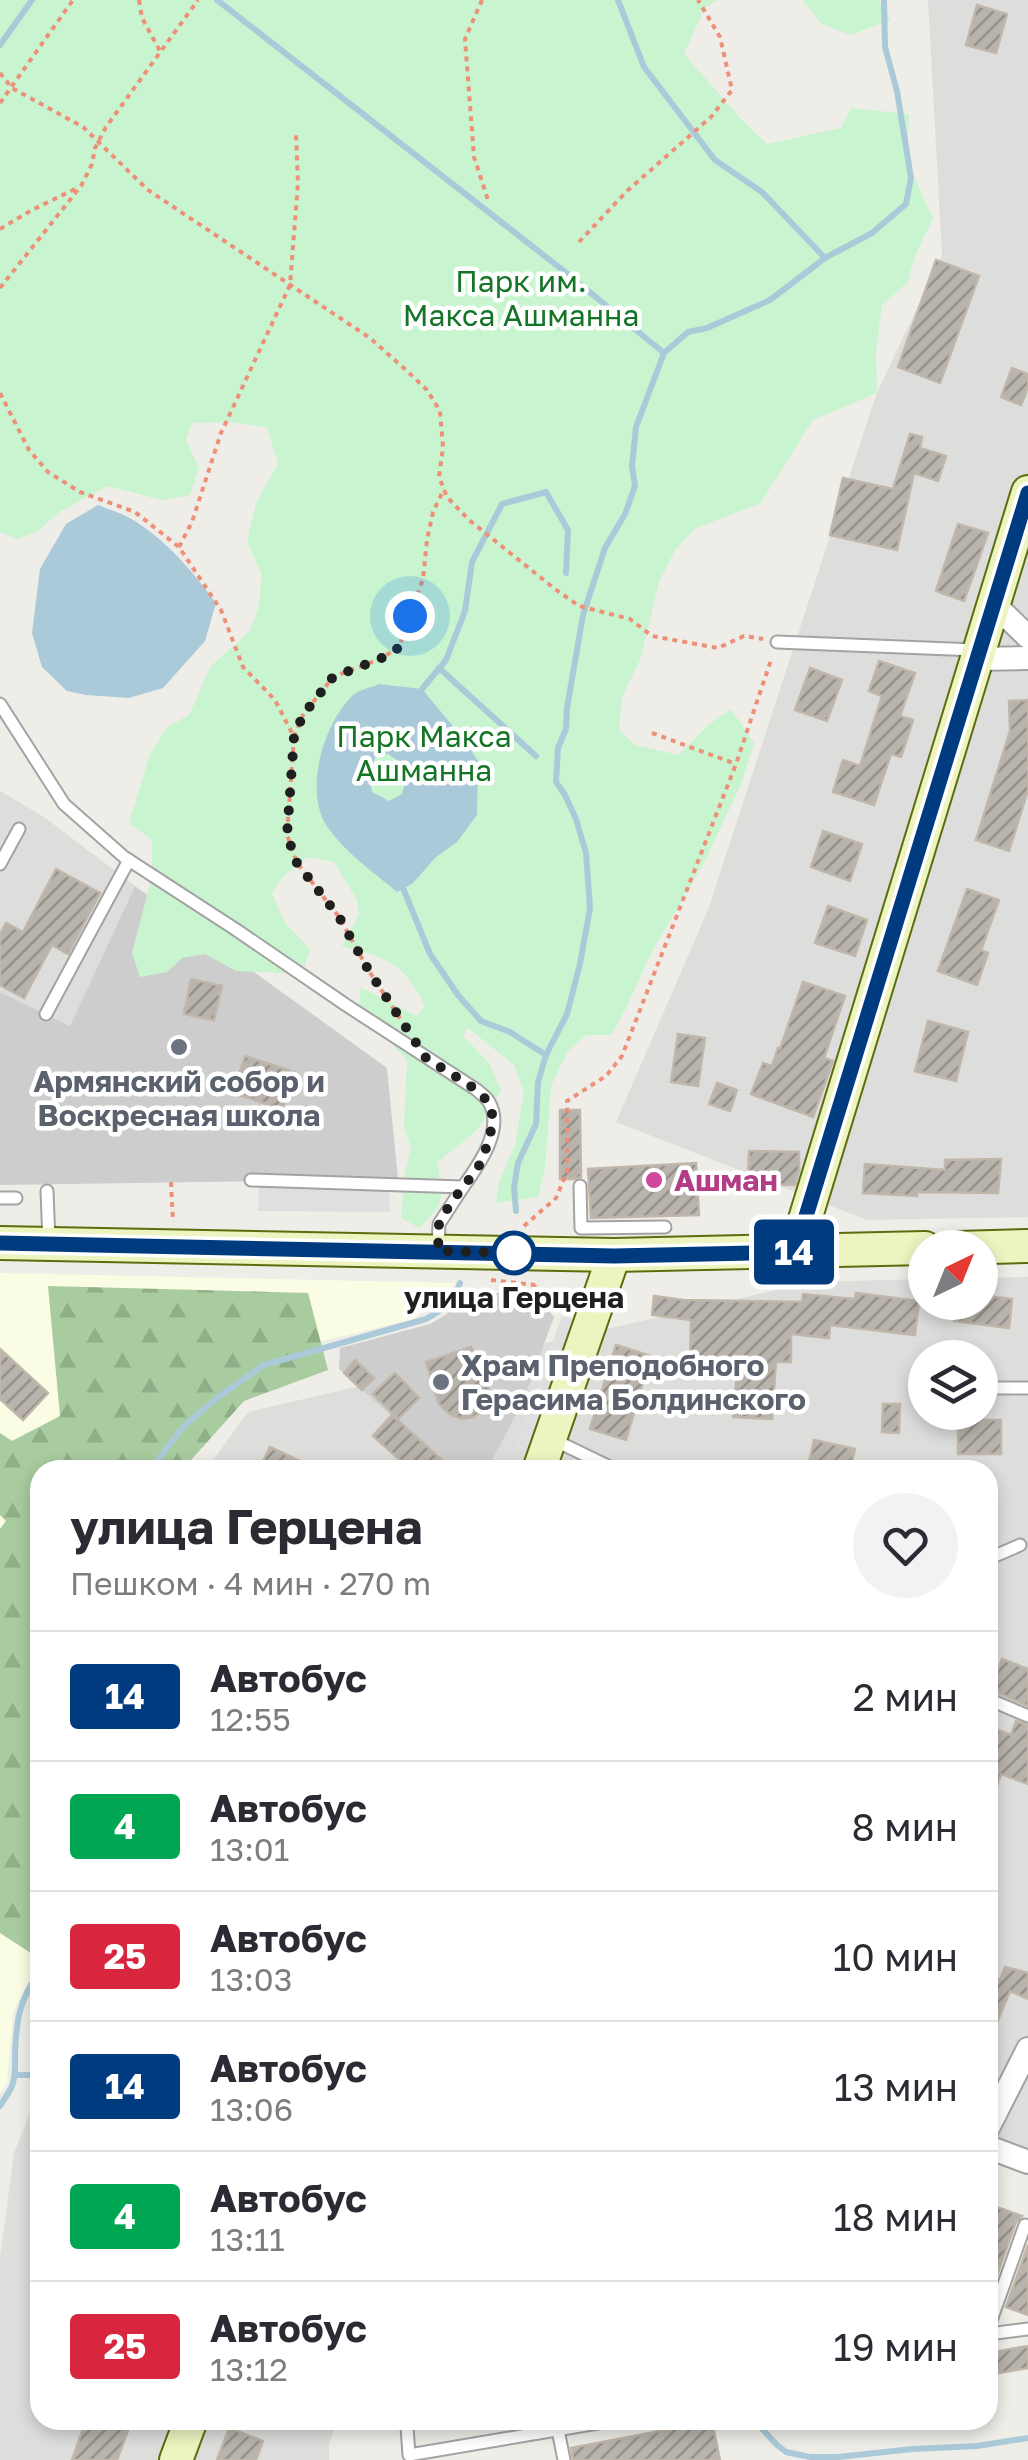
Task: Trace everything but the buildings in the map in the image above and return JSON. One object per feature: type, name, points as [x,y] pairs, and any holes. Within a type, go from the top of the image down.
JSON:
[{"type":"street","points":[[795,1252],[1028,492]]},
{"type":"street","points":[[994,604],[1028,638]]},
{"type":"street","points":[[978,655],[1028,658]]},
{"type":"street","points":[[0,1242],[438,1251],[614,1242],[795,1252],[908,1249]]},
{"type":"street","points":[[542,1460],[614,1242]]},
{"type":"street","points":[[998,1247],[1028,1246]]},
{"type":"street","points":[[998,2108],[1028,2049]]},
{"type":"street","points":[[998,2151],[1028,2162]]},
{"type":"street","points":[[176,2460],[186,2430]]},
{"type":"lane","points":[[777,642],[978,655]]},
{"type":"lane","points":[[0,704],[64,804],[129,860],[477,1090],[490,1104],[493,1119],[489,1141],[478,1168],[439,1224],[438,1251]]},
{"type":"lane","points":[[0,864],[19,829]]},
{"type":"lane","points":[[46,1014],[129,860]]},
{"type":"lane","points":[[250,1180],[463,1187]]},
{"type":"lane","points":[[580,1186],[581,1228],[614,1242],[665,1227]]},
{"type":"lane","points":[[48,1191],[49,1244]]},
{"type":"lane","points":[[0,1198],[16,1198]]},
{"type":"lane","points":[[998,1388],[1028,1388]]},
{"type":"lane","points":[[550,1438],[595,1460]]},
{"type":"lane","points":[[998,1555],[1020,1545]]},
{"type":"lane","points":[[998,1703],[1028,1716]]},
{"type":"lane","points":[[998,2303],[1024,2226]]},
{"type":"lane","points":[[998,2331],[1028,2329]]},
{"type":"lane","points":[[407,2430],[409,2455],[558,2430],[564,2460]]},
{"type":"path","points":[[0,103],[73,0]]},
{"type":"path","points":[[140,0],[142,18],[160,51]]},
{"type":"path","points":[[0,288],[82,186],[106,127],[198,0]]},
{"type":"path","points":[[482,0],[464,38],[474,156],[488,200]]},
{"type":"path","points":[[579,242],[627,191],[710,117],[732,90],[720,37],[698,0]]},
{"type":"path","points":[[0,73],[12,88],[83,127],[148,190],[370,338],[427,390],[440,411],[443,446],[439,477],[447,497],[469,520],[579,606],[630,618],[652,636],[718,648],[744,636],[777,642],[736,764],[622,1056],[606,1076],[567,1101],[567,1172],[556,1198],[518,1230]]},
{"type":"path","points":[[179,547],[192,522],[221,434],[290,284],[298,182],[296,134]]},
{"type":"path","points":[[0,229],[82,186]]},
{"type":"path","points":[[0,393],[29,450],[48,472],[80,492],[136,512],[179,547],[221,610],[243,666],[275,700],[294,737]]},
{"type":"path","points":[[426,1058],[339,917],[297,863],[287,835],[294,737],[303,715],[333,677],[400,647],[423,578],[433,512],[444,489]]},
{"type":"path","points":[[652,732],[736,764]]},
{"type":"path","points":[[172,1182],[173,1232]]},
{"type":"shaded area","points":[[928,0],[1028,0],[1028,1217],[867,1220],[616,1122],[708,910],[876,395],[942,255]]},
{"type":"shaded area","points":[[0,791],[44,817],[135,886],[70,1026],[0,992]]},
{"type":"shaded area","name":"Армянский собор и Воскресная школа","points":[[135,886],[387,1068],[398,1179],[0,1185],[0,992],[70,1026]]},
{"type":"shaded area","points":[[259,1180],[389,1183],[390,1212],[258,1211]]},
{"type":"shaded area","points":[[0,1273],[456,1283],[414,1319],[257,1357],[59,1460],[30,1460],[30,1981],[13,2012],[7,2083],[0,2094]]},
{"type":"shaded area","points":[[1028,1277],[1028,2159],[998,2145],[998,1460],[213,1460],[248,1412],[810,1282],[908,1279],[908,1320],[998,1320],[998,1278]]},
{"type":"shaded area","name":"Храм Преподобного Герасима Болдинского","points":[[469,1291],[536,1296],[554,1317],[523,1401],[492,1460],[441,1460],[339,1369],[340,1348],[430,1324],[447,1314]]},
{"type":"shaded area","points":[[562,1316],[580,1322],[532,1454],[515,1448]]},
{"type":"shaded area","points":[[30,2113],[30,2430],[334,2430],[329,2460],[0,2460],[0,2258],[14,2153]]},
{"type":"green space","name":"Парк им. Макса Ашманна","points":[[0,0],[717,0],[705,8],[684,54],[767,144],[841,128],[851,108],[909,114],[907,162],[933,218],[914,258],[908,282],[882,305],[876,352],[877,393],[813,420],[760,504],[696,528],[675,550],[659,582],[640,660],[622,697],[619,730],[635,745],[679,755],[708,725],[731,709],[754,743],[742,782],[704,863],[653,950],[611,1035],[586,1035],[568,1051],[551,1086],[545,1168],[538,1197],[496,1203],[499,1182],[515,1145],[524,1092],[514,1065],[468,1028],[463,1036],[489,1063],[501,1091],[477,1130],[437,1163],[441,1192],[434,1212],[419,1228],[401,1218],[411,1148],[404,1128],[407,1060],[359,1010],[360,987],[417,1016],[425,1006],[409,979],[392,964],[342,946],[359,914],[357,900],[334,862],[307,857],[282,878],[272,893],[285,923],[311,950],[301,974],[236,971],[205,954],[182,958],[167,972],[140,977],[132,953],[152,876],[152,840],[129,823],[150,754],[168,727],[189,715],[210,667],[249,632],[258,610],[262,575],[247,542],[256,503],[278,463],[267,428],[232,422],[192,423],[186,440],[199,468],[190,495],[161,500],[108,486],[59,512],[37,532],[17,539],[0,532]]},
{"type":"green space","points":[[802,0],[878,0],[891,20],[850,35],[822,24]]},
{"type":"green space","points":[[48,1286],[308,1293],[328,1370],[244,1401],[191,1460],[30,1460],[30,1952],[0,1933],[0,1529],[6,1521],[0,1515],[0,1433],[12,1441],[60,1416]]},
{"type":"water","points":[[98,505],[131,519],[158,538],[216,603],[205,641],[163,688],[129,698],[67,691],[42,667],[32,633],[40,569],[66,524]]},
{"type":"water","points":[[379,684],[422,689],[478,761],[477,815],[457,842],[435,858],[413,883],[397,892],[335,837],[321,813],[317,796],[320,760],[332,725],[354,695]],"holes":[[[388,754],[402,764],[406,779],[402,794],[389,801],[372,792],[369,775],[376,756]]]},
{"type":"waterway","points":[[0,45],[32,0]]},
{"type":"waterway","points":[[217,0],[664,353]]},
{"type":"waterway","points":[[618,0],[644,67],[715,160],[762,192],[825,258]]},
{"type":"waterway","points":[[516,1211],[518,1163],[536,1124],[538,1082],[546,1055],[567,1014],[590,908],[586,853],[576,819],[556,782],[558,748],[566,729],[583,615],[605,548],[625,514],[635,486],[632,466],[636,427],[664,353],[688,332],[707,328],[770,300],[825,258],[872,233],[906,204],[911,178],[897,91],[885,47],[884,0]]},
{"type":"waterway","points":[[422,689],[446,660],[465,611],[472,562],[502,504],[546,492],[568,530],[566,573]]},
{"type":"waterway","points":[[439,668],[536,756]]},
{"type":"waterway","points":[[403,888],[430,954],[458,995],[481,1021],[510,1032],[546,1055]]},
{"type":"waterway","points":[[158,1460],[183,1427],[264,1365],[426,1319],[447,1304],[460,1283]]},
{"type":"waterway","points":[[0,2106],[14,2078],[16,2032],[30,1988]]},
{"type":"waterway","points":[[15,2075],[30,2075]]},
{"type":"waterway","points":[[763,2430],[786,2452],[810,2457],[977,2446],[1028,2438]]},
{"type":"bus line","name":"14","points":[[0,1243],[614,1256],[795,1252],[1028,493]]},
{"type":"place","name":"Армянский собор и Воскресная школа","points":[[179,1047]]},
{"type":"place","name":"Ашман","points":[[654,1180]]},
{"type":"place","name":"улица Герцена","points":[[514,1253]]},
{"type":"place","name":"Храм Преподобного Герасима Болдинского","points":[[441,1382]]},
{"type":"route","points":[[410,616],[400,647],[333,677],[303,715],[294,737],[287,835],[297,863],[339,917],[426,1058],[477,1090],[490,1104],[493,1119],[489,1141],[478,1168],[439,1224],[438,1251],[514,1253]]},
{"type":"park label","name":"Парк Макса Ашманна","points":[[424,753]]}]
